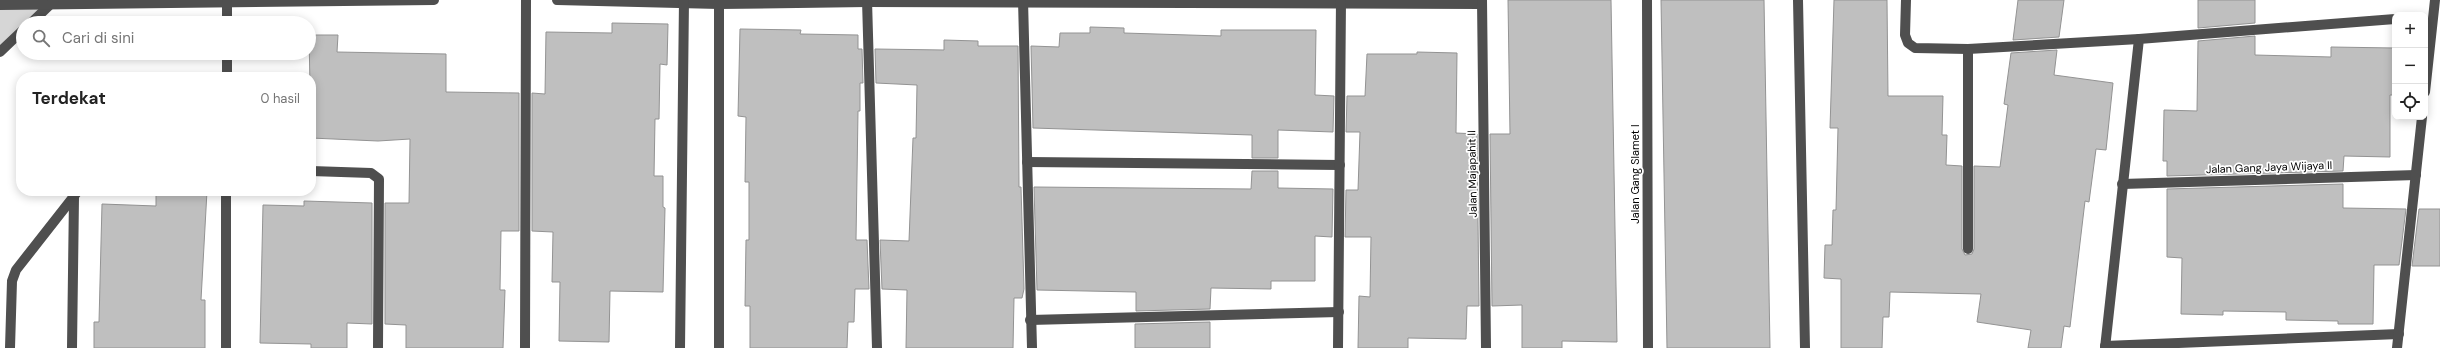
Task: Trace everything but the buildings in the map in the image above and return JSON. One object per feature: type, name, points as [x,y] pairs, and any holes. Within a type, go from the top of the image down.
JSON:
[{"type":"street","points":[[0,5],[53,2],[434,0]]},
{"type":"street","points":[[525,348],[526,0]]},
{"type":"street","points":[[557,0],[684,2],[1482,2]]},
{"type":"street","name":"Jalan Gang Slamet I","points":[[1647,0],[1648,348]]},
{"type":"street","points":[[1798,0],[1805,348]]},
{"type":"street","points":[[1906,0],[1906,35],[1908,43],[1911,46],[1968,48],[2139,39],[2392,19]]},
{"type":"street","points":[[2426,84],[2435,0]]},
{"type":"street","points":[[867,1],[877,348]]},
{"type":"street","points":[[1023,1],[1030,320],[1032,348]]},
{"type":"street","points":[[38,16],[53,2]]},
{"type":"street","points":[[227,2],[227,16]]},
{"type":"street","points":[[680,348],[684,2]]},
{"type":"street","points":[[718,348],[719,2]]},
{"type":"street","points":[[1338,348],[1341,2]]},
{"type":"street","name":"Jalan Majapahit II","points":[[1482,2],[1486,348]]},
{"type":"street","points":[[0,52],[16,37]]},
{"type":"street","points":[[2139,39],[2105,347],[2399,334]]},
{"type":"street","points":[[1968,48],[1968,249]]},
{"type":"street","points":[[226,72],[227,60]]},
{"type":"street","points":[[2397,348],[2422,120]]},
{"type":"street","points":[[1027,162],[1340,165]]},
{"type":"street","points":[[316,171],[371,173],[379,179],[378,348]]},
{"type":"street","name":"Jalan Gang Jaya Wijaya II","points":[[2122,184],[2416,175]]},
{"type":"street","points":[[10,348],[12,281],[16,270],[74,196]]},
{"type":"street","points":[[72,348],[76,196]]},
{"type":"street","points":[[226,196],[226,348]]},
{"type":"street","points":[[1030,320],[1339,312]]},
{"type":"shaded area","points":[[51,3],[38,16],[16,16],[16,37],[0,52],[0,5]]}]
